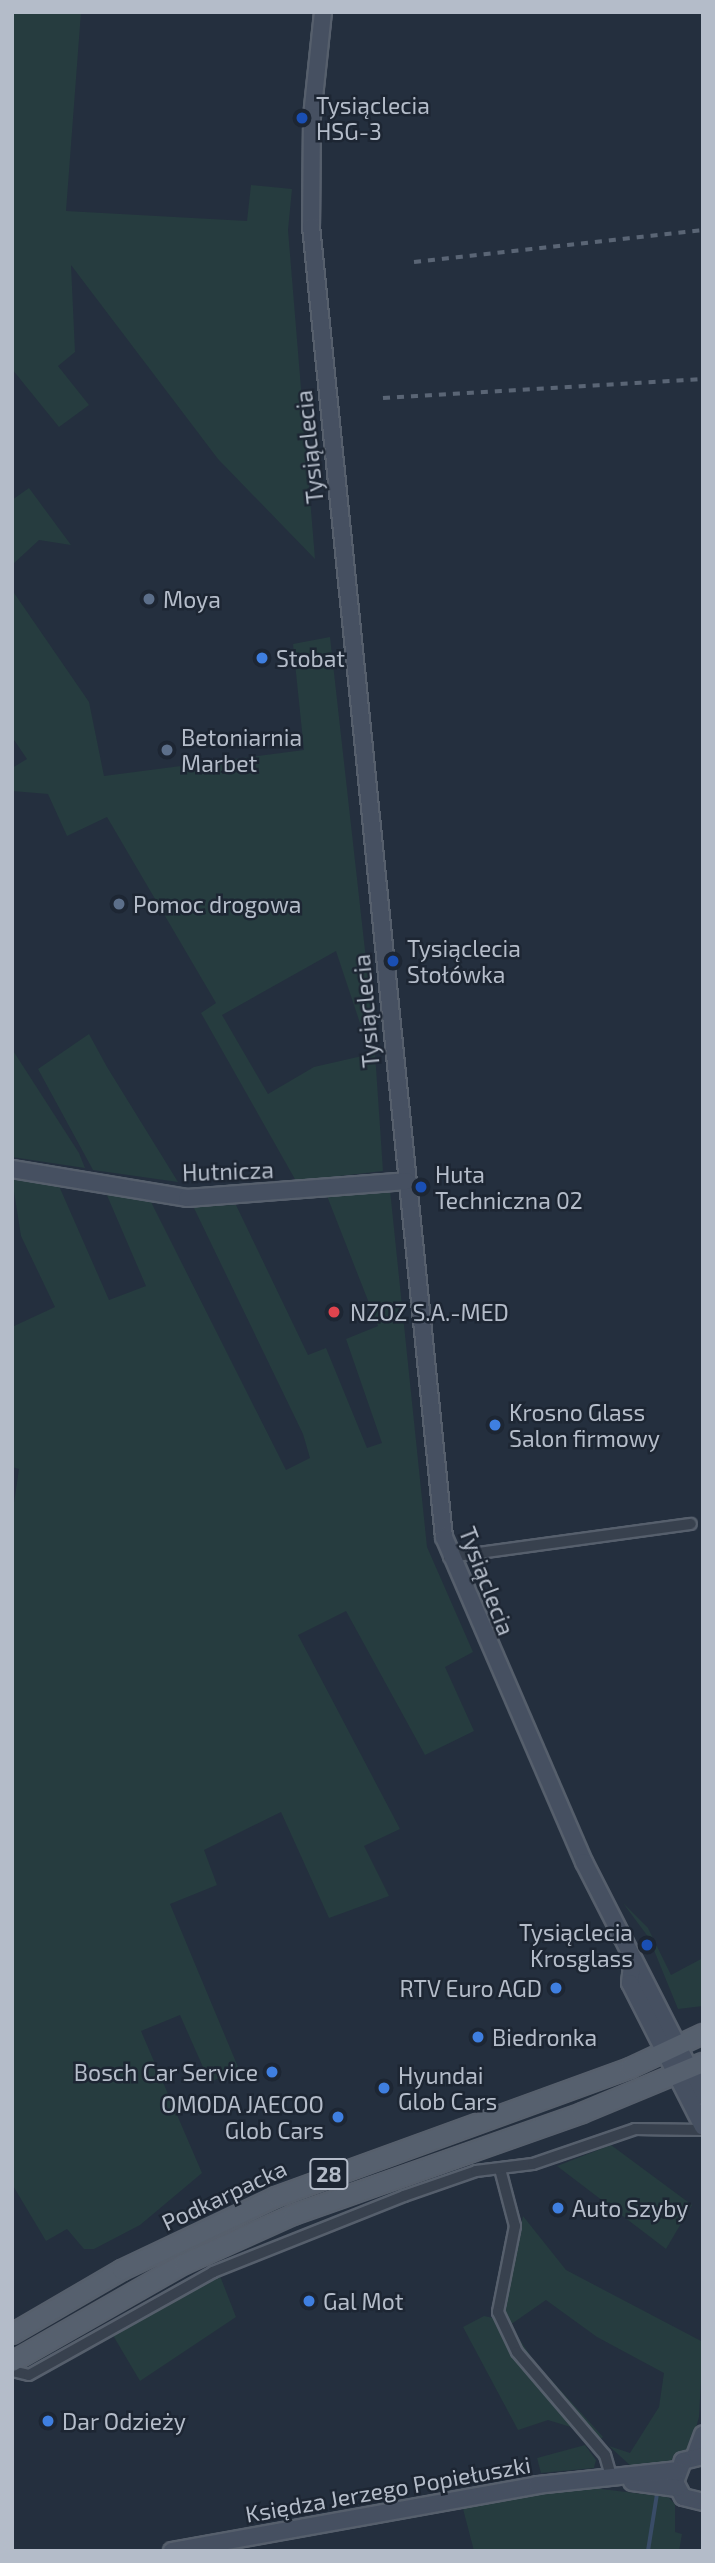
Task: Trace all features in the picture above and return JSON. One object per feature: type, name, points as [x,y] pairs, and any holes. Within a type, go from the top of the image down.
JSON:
[{"type":"main road","name":"Podkarpacka","points":[[12,2334],[122,2270],[298,2187],[671,2051],[703,2034]]},
{"type":"main road","name":"Podkarpacka","points":[[12,2361],[184,2264],[293,2215],[689,2069]]},
{"type":"street","name":"Tysiąclecia","points":[[323,12],[312,117],[311,226],[406,1181],[449,1557],[632,1966],[630,1983],[671,2051],[689,2069]]},
{"type":"street","name":"Hutnicza","points":[[12,1169],[187,1198],[406,1181]]},
{"type":"street","points":[[449,1557],[691,1524]]},
{"type":"street","points":[[689,2069],[703,2096]]},
{"type":"street","points":[[12,2371],[29,2375],[144,2308],[265,2249],[404,2196],[635,2129],[703,2129],[689,2069]]},
{"type":"street","points":[[500,2169],[515,2227],[498,2312],[517,2352],[605,2455],[612,2479]]},
{"type":"street","points":[[34,2348],[31,2361],[41,2368]]},
{"type":"street","points":[[703,2434],[699,2456],[677,2470],[677,2488],[690,2501],[703,2502]]},
{"type":"street","name":"Księdza Jerzego Popiełuszki","points":[[172,2551],[488,2493],[677,2470]]},
{"type":"street","name":"Księdza Jerzego Popiełuszki","points":[[612,2479],[677,2488]]},
{"type":"green space","points":[[12,12],[81,12],[66,211],[247,221],[251,185],[292,189],[288,230],[315,559],[218,459],[71,265],[75,352],[58,366],[89,405],[59,427],[12,369]]},
{"type":"green space","points":[[29,488],[71,545],[39,540],[12,565],[12,500]]},
{"type":"green space","points":[[12,590],[89,702],[104,776],[304,750],[293,644],[330,637],[373,1022],[360,1023],[336,951],[222,1015],[268,1094],[314,1067],[375,1053],[383,1171],[296,1181],[201,1013],[216,1003],[107,817],[67,836],[48,794],[12,791],[12,768],[27,759],[12,737]]},
{"type":"green space","points":[[89,1034],[178,1182],[93,1170],[38,1069]]},
{"type":"green space","points":[[12,1049],[79,1153],[85,1168],[12,1157]]},
{"type":"green space","points":[[12,1179],[59,1186],[109,1300],[146,1286],[106,1193],[150,1200],[286,1470],[310,1458],[303,1434],[193,1206],[236,1205],[308,1355],[326,1348],[367,1448],[382,1443],[346,1339],[378,1326],[327,1196],[390,1190],[427,1547],[473,1652],[445,1667],[474,1731],[425,1755],[346,1611],[298,1635],[400,1829],[364,1846],[389,1896],[329,1918],[281,1812],[204,1850],[217,1885],[170,1904],[238,2067],[210,2083],[180,2015],[141,2031],[202,2173],[140,2225],[94,2249],[84,2249],[67,2229],[46,2241],[12,2184],[12,1516],[19,1469],[12,1467],[12,1327],[55,1307],[21,1236]]},
{"type":"green space","points":[[623,1903],[648,1928],[671,1975],[703,1958],[703,2006],[678,2009],[649,1938]]},
{"type":"green space","points":[[611,2145],[692,2205],[666,2249],[557,2166]]},
{"type":"green space","points":[[523,2216],[566,2270],[703,2342],[699,2417],[691,2446],[667,2463],[632,2467],[609,2446],[630,2453],[659,2407],[664,2373],[597,2337],[546,2300],[510,2325],[534,2361],[603,2437],[598,2441],[519,2349],[502,2312]]},
{"type":"green space","points":[[220,2276],[236,2317],[140,2381],[111,2332]]},
{"type":"green space","points":[[484,2316],[493,2318],[574,2428],[548,2420],[518,2430],[463,2327]]},
{"type":"green space","points":[[585,2445],[596,2460],[594,2468],[541,2473],[537,2458]]},
{"type":"green space","points":[[593,2488],[668,2497],[675,2504],[675,2532],[682,2534],[679,2551],[474,2551],[462,2505]]},
{"type":"waterway","points":[[648,2551],[657,2494]]},
{"type":"railway","points":[[414,262],[703,230]]},
{"type":"railway","points":[[383,398],[703,379]]},
{"type":"place","name":"Tysiąclecia HSG-3","points":[[302,118]]},
{"type":"place","name":"Moya","points":[[149,599]]},
{"type":"place","name":"Stobat","points":[[262,658]]},
{"type":"place","name":"Betoniarnia Marbet","points":[[167,750]]},
{"type":"place","name":"Pomoc drogowa","points":[[119,904]]},
{"type":"place","name":"Tysiąclecia Stołówka","points":[[393,961]]},
{"type":"place","name":"Huta Techniczna 02","points":[[421,1187]]},
{"type":"place","name":"NZOZ S.A.-MED","points":[[334,1312]]},
{"type":"place","name":"Krosno Glass Salon firmowy","points":[[495,1425]]},
{"type":"place","name":"Tysiąclecia Krosglass","points":[[647,1945]]},
{"type":"place","name":"RTV Euro AGD","points":[[556,1988]]},
{"type":"place","name":"Biedronka","points":[[478,2037]]},
{"type":"place","name":"Bosch Car Service","points":[[272,2072]]},
{"type":"place","name":"Hyundai Glob Cars","points":[[384,2088]]},
{"type":"place","name":"OMODA JAECOO Glob Cars","points":[[338,2117]]},
{"type":"place","name":"Auto Szyby","points":[[558,2208]]},
{"type":"place","name":"Gal Mot","points":[[309,2301]]},
{"type":"place","name":"Dar Odzieży","points":[[48,2421]]}]
